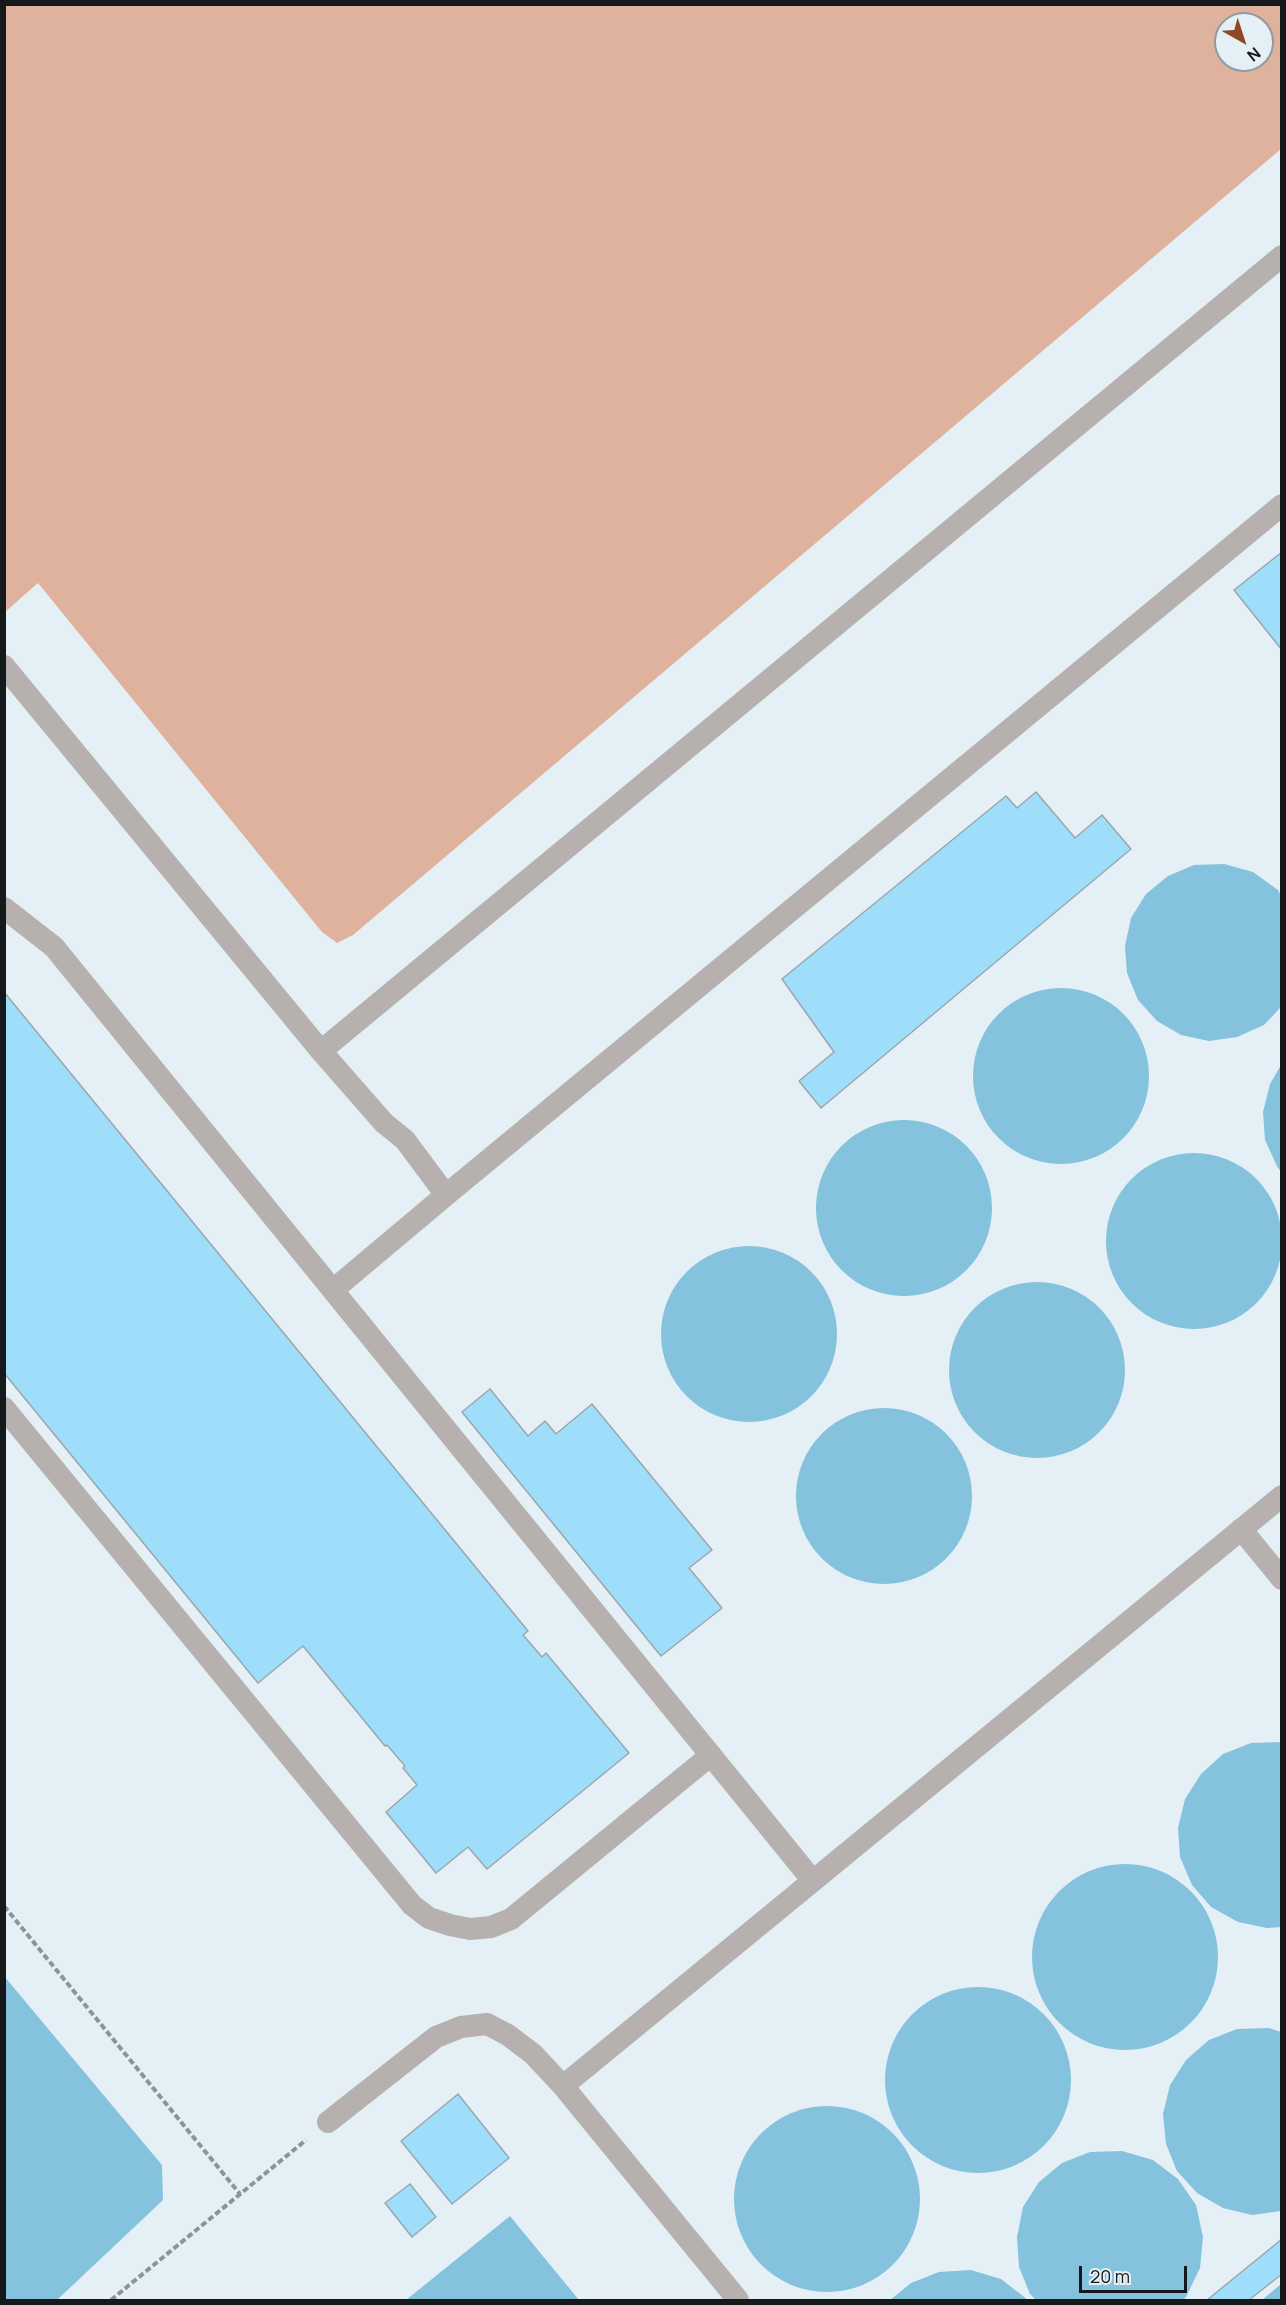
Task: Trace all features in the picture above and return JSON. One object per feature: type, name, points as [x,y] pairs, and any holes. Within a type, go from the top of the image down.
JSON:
[{"type":"lane","points":[[321,1051],[1281,256]]},
{"type":"lane","points":[[333,1290],[1281,505]]},
{"type":"lane","points":[[4,666],[321,1051],[384,1123],[405,1140],[446,1195]]},
{"type":"lane","points":[[4,908],[54,947],[813,1881]]},
{"type":"lane","points":[[4,1408],[412,1905],[429,1918],[470,1929],[491,1927],[511,1919],[711,1755]]},
{"type":"lane","points":[[563,2086],[1281,1496]]},
{"type":"lane","points":[[1241,1529],[1281,1579]]},
{"type":"lane","points":[[328,2122],[436,2037],[461,2027],[488,2024],[508,2035],[533,2054],[563,2086],[738,2301]]},
{"type":"path","points":[[4,1906],[240,2194]]},
{"type":"path","points":[[111,2301],[328,2122]]},
{"type":"shaded area","points":[[5,4],[1281,5],[1281,149],[353,935],[337,943],[322,932],[38,583],[5,612]]},
{"type":"water","points":[[1224,864],[1253,872],[1278,890],[1281,896],[1281,1007],[1264,1025],[1237,1037],[1209,1041],[1181,1035],[1157,1021],[1138,1000],[1127,973],[1125,946],[1131,918],[1146,894],[1168,876],[1194,865]]},
{"type":"water","points":[[1061,988],[1095,995],[1110,1003],[1123,1014],[1134,1027],[1142,1042],[1149,1076],[1142,1110],[1134,1125],[1123,1138],[1110,1149],[1095,1157],[1061,1164],[1027,1157],[1012,1149],[999,1138],[988,1125],[980,1110],[973,1076],[980,1042],[988,1027],[999,1014],[1012,1003],[1027,995]]},
{"type":"water","points":[[1281,1065],[1281,1172],[1265,1140],[1263,1112],[1270,1084]]},
{"type":"water","points":[[904,1120],[938,1127],[953,1135],[966,1146],[977,1159],[985,1174],[992,1208],[985,1242],[977,1257],[966,1270],[953,1281],[938,1289],[904,1296],[870,1289],[855,1281],[842,1270],[831,1257],[823,1242],[816,1208],[823,1174],[831,1159],[842,1146],[855,1135],[870,1127]]},
{"type":"water","points":[[1194,1153],[1228,1160],[1243,1168],[1256,1179],[1267,1192],[1275,1207],[1282,1241],[1275,1275],[1267,1290],[1256,1303],[1243,1314],[1228,1322],[1194,1329],[1160,1322],[1145,1314],[1132,1303],[1121,1290],[1113,1275],[1106,1241],[1113,1207],[1121,1192],[1132,1179],[1145,1168],[1160,1160]]},
{"type":"water","points":[[749,1246],[783,1253],[798,1261],[811,1272],[822,1285],[830,1300],[837,1334],[830,1368],[822,1383],[811,1396],[798,1407],[783,1415],[749,1422],[715,1415],[700,1407],[687,1396],[676,1383],[668,1368],[661,1334],[668,1300],[676,1285],[687,1272],[700,1261],[715,1253]]},
{"type":"water","points":[[1037,1282],[1071,1289],[1086,1297],[1099,1308],[1110,1321],[1118,1336],[1125,1370],[1118,1404],[1110,1419],[1099,1432],[1086,1443],[1071,1451],[1037,1458],[1003,1451],[988,1443],[975,1432],[964,1419],[956,1404],[949,1370],[956,1336],[964,1321],[975,1308],[988,1297],[1003,1289]]},
{"type":"water","points":[[884,1408],[918,1415],[933,1423],[946,1434],[957,1447],[965,1462],[972,1496],[965,1530],[957,1545],[946,1558],[933,1569],[918,1577],[884,1584],[850,1577],[835,1569],[822,1558],[811,1545],[803,1530],[796,1496],[803,1462],[811,1447],[822,1434],[835,1423],[850,1415]]},
{"type":"water","points":[[1281,1742],[1281,1927],[1267,1928],[1238,1922],[1211,1907],[1192,1885],[1180,1857],[1178,1828],[1185,1799],[1201,1774],[1223,1754],[1251,1743]]},
{"type":"water","points":[[1125,1864],[1161,1871],[1191,1891],[1211,1921],[1218,1957],[1211,1993],[1191,2023],[1161,2043],[1125,2050],[1089,2043],[1059,2023],[1039,1993],[1032,1957],[1039,1921],[1059,1891],[1089,1871]]},
{"type":"water","points":[[4,1976],[162,2165],[163,2200],[57,2300],[5,2300]]},
{"type":"water","points":[[978,1987],[1014,1994],[1044,2014],[1064,2044],[1071,2080],[1064,2116],[1044,2146],[1014,2166],[978,2173],[942,2166],[912,2146],[892,2116],[885,2080],[892,2044],[912,2014],[942,1994]]},
{"type":"water","points":[[1269,2028],[1281,2032],[1281,2211],[1252,2215],[1223,2208],[1197,2193],[1177,2171],[1166,2144],[1163,2114],[1170,2085],[1186,2060],[1209,2040],[1237,2029]]},
{"type":"water","points":[[827,2106],[863,2113],[893,2133],[913,2163],[920,2199],[913,2235],[893,2265],[863,2285],[827,2292],[791,2285],[761,2265],[741,2235],[734,2199],[741,2163],[761,2133],[791,2113]]},
{"type":"water","points":[[1122,2151],[1153,2160],[1178,2179],[1196,2205],[1203,2237],[1200,2268],[1186,2297],[1183,2300],[1036,2300],[1030,2294],[1019,2267],[1017,2237],[1023,2207],[1039,2182],[1062,2163],[1090,2152]]},
{"type":"water","points":[[510,2216],[579,2300],[406,2300]]},
{"type":"water","points":[[971,2270],[1001,2279],[1028,2300],[890,2300],[911,2283],[939,2272]]},
{"type":"water","points":[[1281,2284],[1281,2300],[1262,2300]]},
{"type":"building","points":[[1282,552],[1282,650],[1234,590]]},
{"type":"building","points":[[1036,792],[1075,838],[1102,815],[1131,849],[821,1108],[799,1081],[834,1052],[782,979],[1006,796],[1017,808]]},
{"type":"building","points":[[4,992],[528,1631],[523,1635],[542,1657],[546,1653],[629,1753],[487,1869],[468,1847],[436,1873],[386,1812],[417,1785],[403,1768],[405,1766],[387,1745],[385,1746],[303,1646],[258,1683],[4,1373]]},
{"type":"building","points":[[490,1389],[528,1436],[545,1421],[556,1434],[592,1404],[712,1550],[689,1568],[722,1608],[661,1656],[462,1412]]},
{"type":"building","points":[[458,2094],[509,2158],[452,2204],[401,2141]]},
{"type":"building","points":[[410,2184],[436,2217],[412,2237],[385,2203]]},
{"type":"building","points":[[1282,2239],[1282,2274],[1249,2300],[1207,2300]]}]
